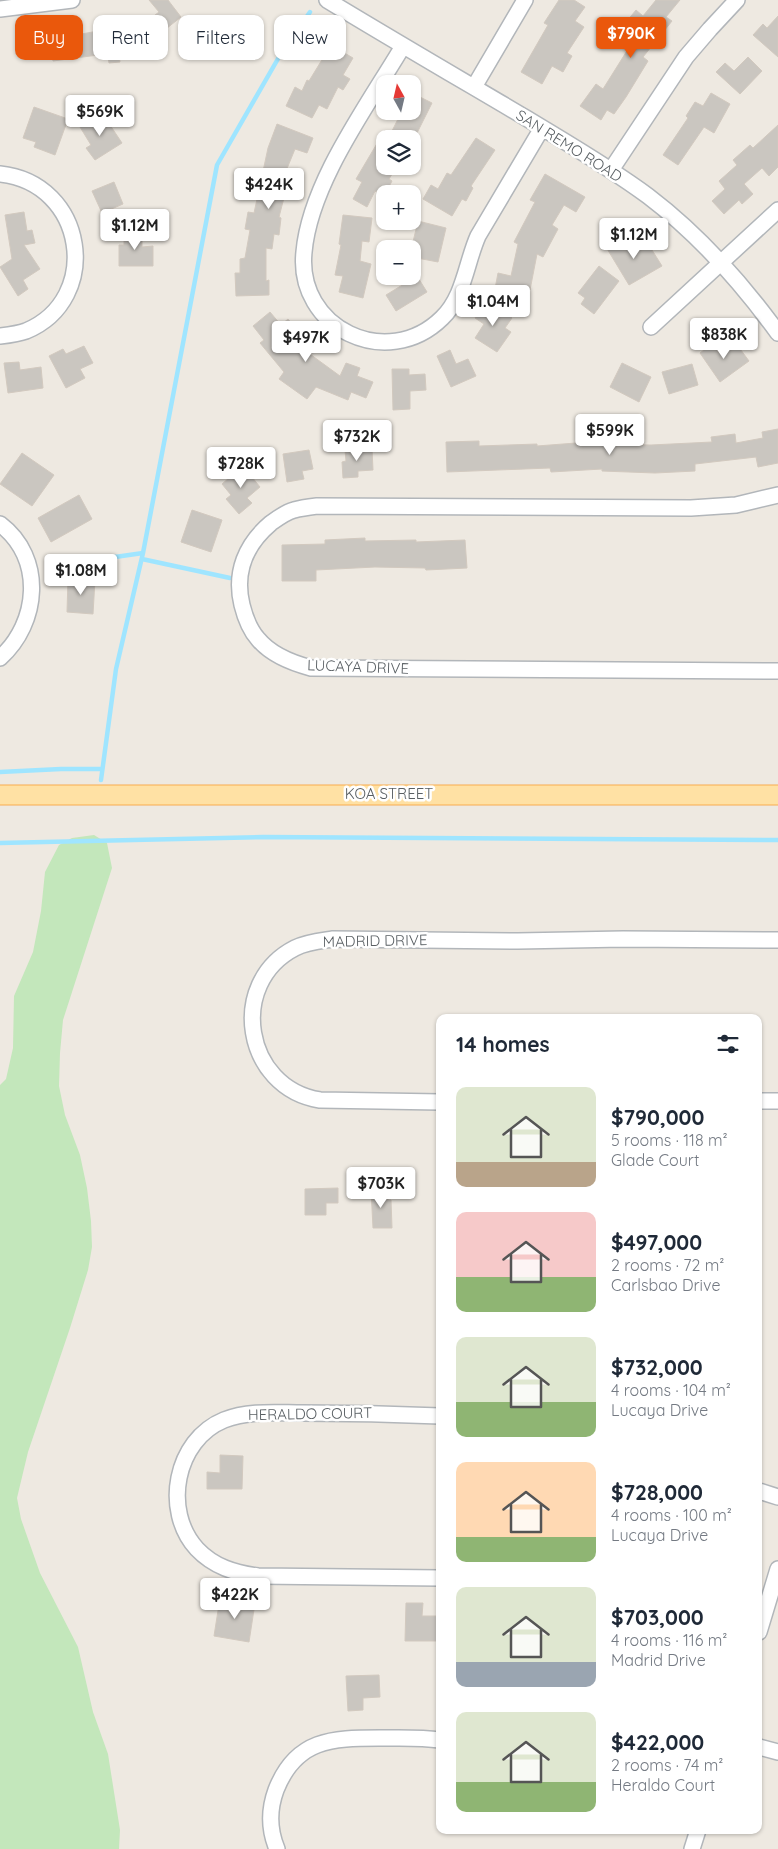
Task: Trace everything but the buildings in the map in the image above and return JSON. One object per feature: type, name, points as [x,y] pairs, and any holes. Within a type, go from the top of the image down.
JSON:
[{"type":"main road","name":"KOA STREET","points":[[0,795],[778,795]]},
{"type":"street","points":[[0,9],[72,0]]},
{"type":"street","name":"SAN REMO ROAD","points":[[327,0],[611,170],[648,196],[721,262],[778,333]]},
{"type":"street","points":[[474,87],[525,0]]},
{"type":"street","points":[[611,170],[686,57],[737,0]]},
{"type":"street","points":[[403,46],[339,152],[320,191],[307,234],[304,252],[305,280],[316,306],[337,328],[352,336],[368,341],[386,342],[417,336],[443,318],[458,294],[478,236],[542,128]]},
{"type":"street","points":[[0,174],[20,178],[33,184],[55,201],[69,224],[75,245],[75,257],[71,282],[60,303],[51,313],[36,326],[26,331],[0,336]]},
{"type":"street","points":[[651,327],[778,210]]},
{"type":"street","name":"LUCAYA DRIVE","points":[[778,495],[736,505],[691,508],[305,507],[282,515],[256,537],[246,552],[239,579],[244,613],[258,639],[266,647],[285,659],[311,668],[778,671]]},
{"type":"street","points":[[0,524],[10,533],[20,547],[30,572],[32,589],[31,608],[20,636],[0,658]]},
{"type":"street","name":"MADRID DRIVE","points":[[436,1102],[320,1100],[301,1095],[286,1086],[270,1072],[262,1061],[254,1039],[253,1016],[255,999],[267,972],[282,956],[297,947],[333,939],[518,941],[623,939],[778,940]]},
{"type":"street","points":[[762,1101],[778,1101]]},
{"type":"street","name":"HERALDO COURT","points":[[436,1416],[368,1413],[255,1413],[233,1417],[213,1426],[203,1434],[189,1452],[180,1470],[177,1498],[181,1520],[191,1540],[213,1562],[233,1572],[258,1576],[436,1578]]},
{"type":"street","points":[[762,1492],[778,1497]]},
{"type":"street","points":[[762,1623],[777,1577]]},
{"type":"street","points":[[277,1849],[271,1827],[272,1800],[286,1771],[303,1752],[321,1743],[339,1738],[424,1737],[436,1739]]},
{"type":"street","points":[[762,1748],[778,1752]]},
{"type":"street","points":[[692,1849],[697,1834]]},
{"type":"green space","points":[[94,835],[107,843],[112,868],[63,1020],[59,1086],[65,1115],[80,1155],[87,1188],[92,1247],[88,1270],[28,1452],[17,1498],[21,1519],[40,1573],[78,1647],[93,1712],[108,1754],[120,1830],[119,1849],[0,1849],[0,1085],[6,1079],[13,1048],[14,996],[33,952],[41,911],[45,872],[59,845],[72,838]]},
{"type":"waterway","points":[[101,780],[116,669],[143,553],[217,165],[279,57],[310,12]]},
{"type":"waterway","points":[[52,566],[143,553]]},
{"type":"waterway","points":[[142,559],[230,578]]},
{"type":"waterway","points":[[0,772],[101,769]]},
{"type":"waterway","points":[[0,843],[263,837],[778,840]]}]
